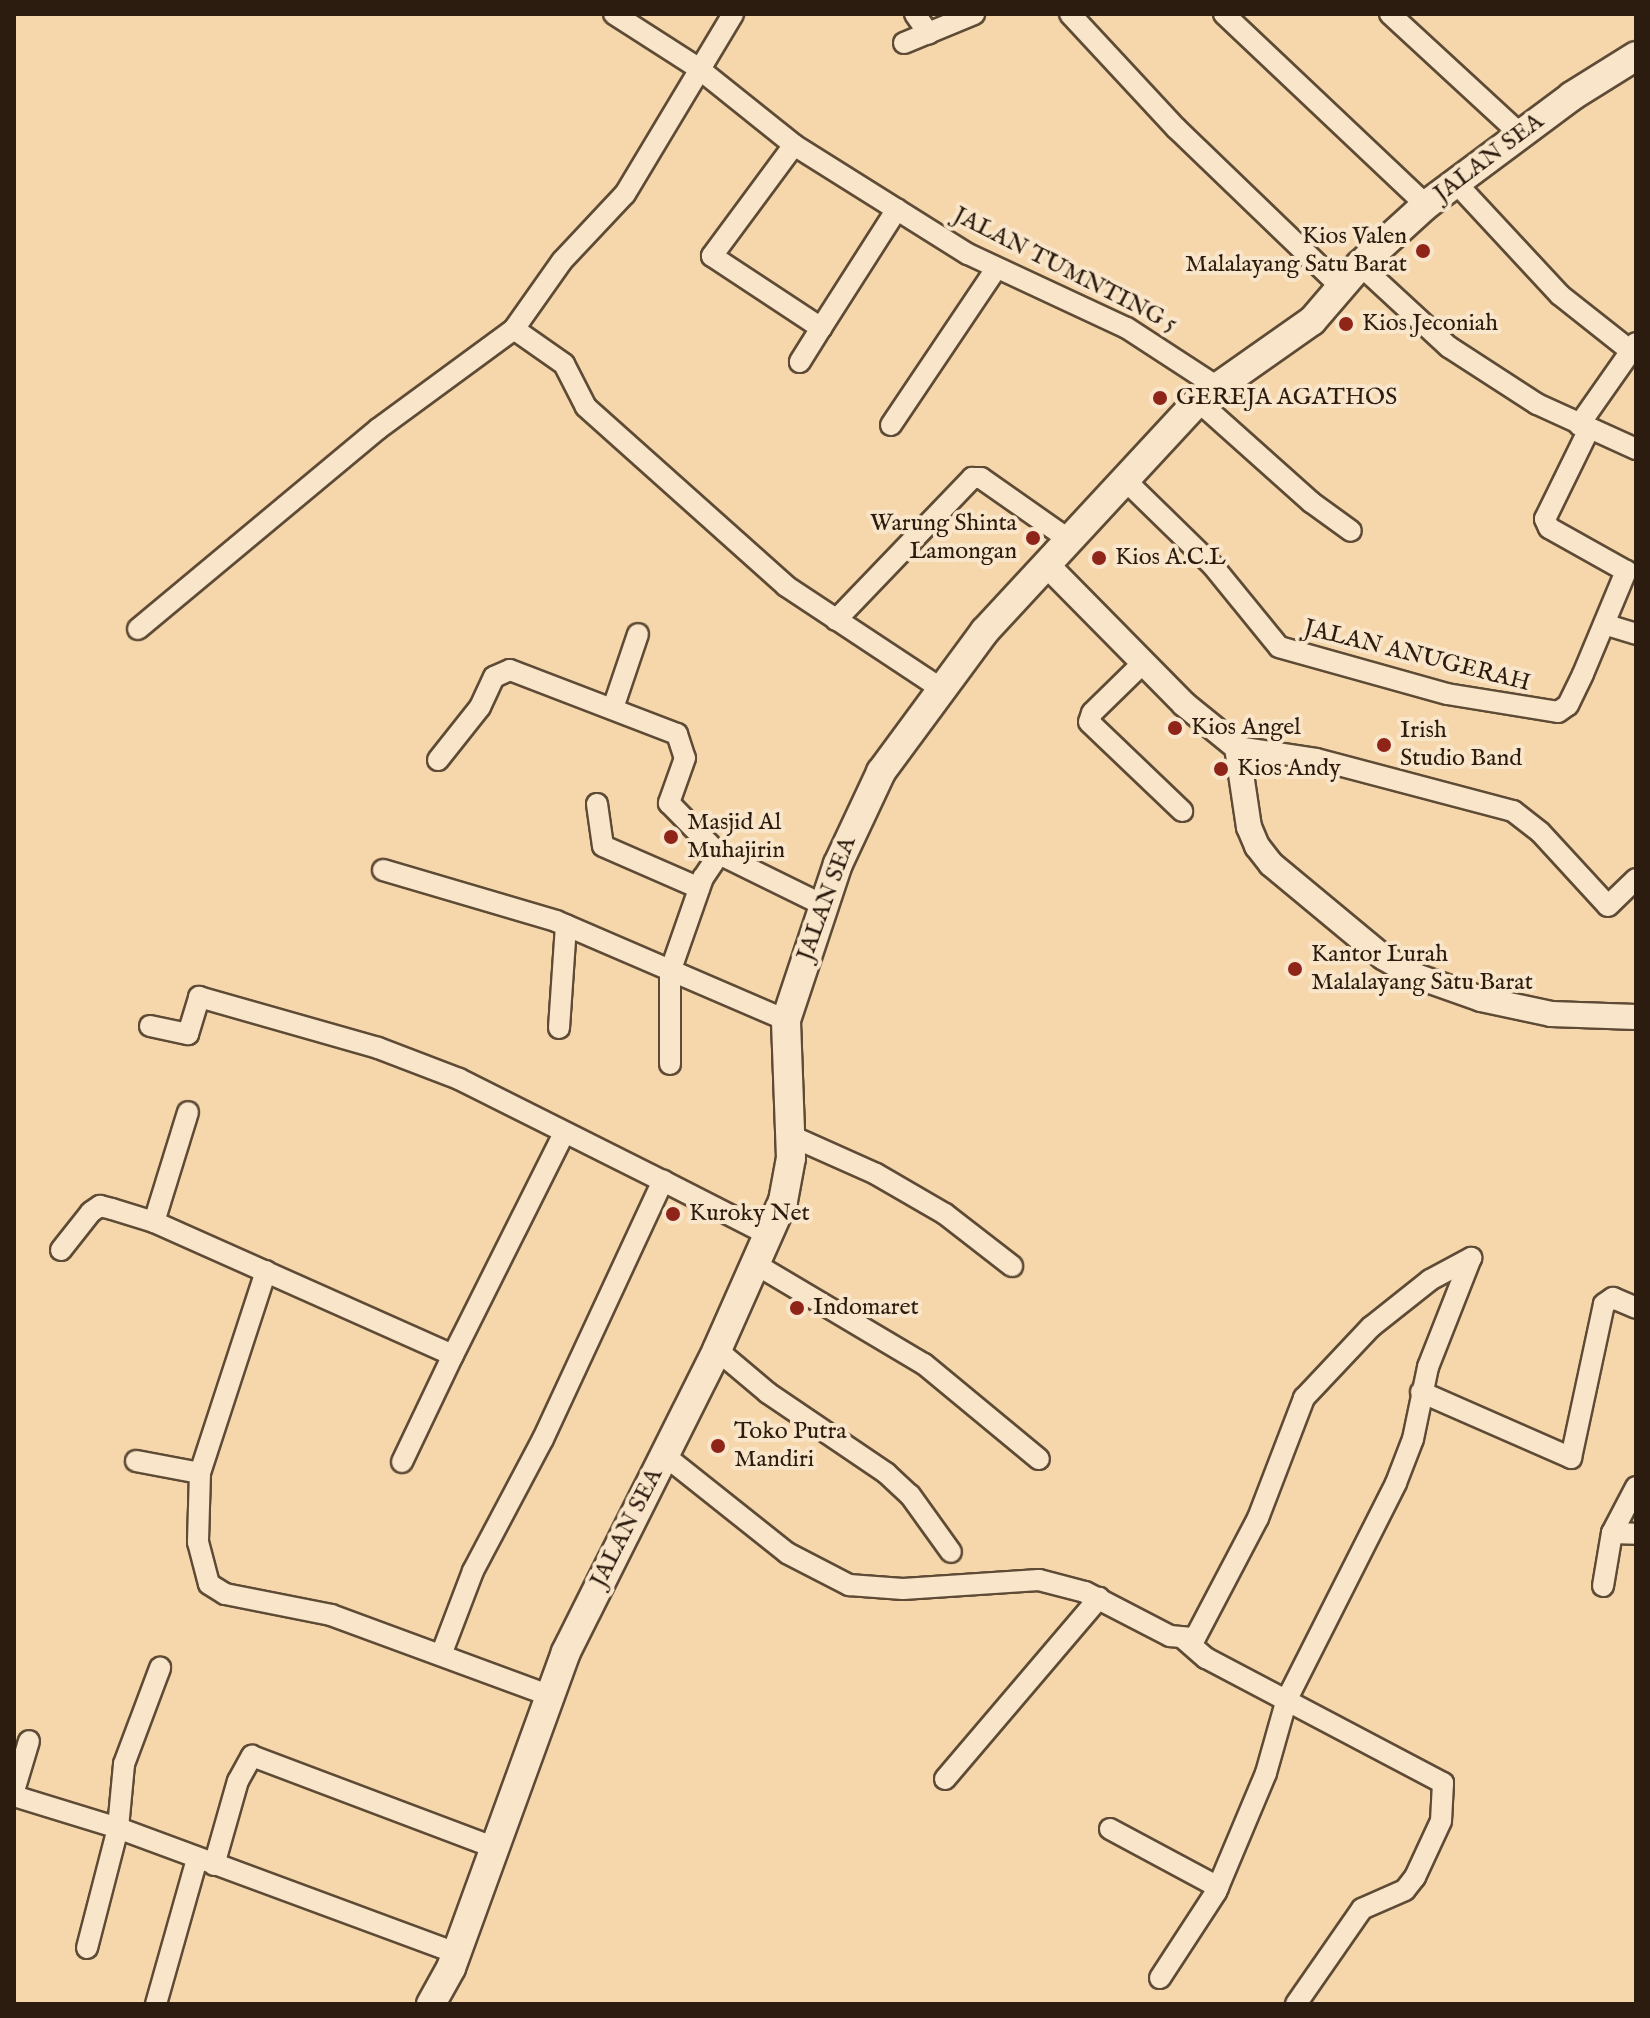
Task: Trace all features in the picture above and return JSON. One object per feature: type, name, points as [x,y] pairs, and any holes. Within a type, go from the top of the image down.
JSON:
[{"type":"main road","name":"JALAN SEA","points":[[431,2004],[456,1953],[548,1695],[717,1350],[769,1235],[788,1178],[791,1136],[786,1020],[823,905],[881,772],[940,688],[1125,480],[1207,394],[1284,343],[1342,288],[1360,265],[1426,205],[1636,56]]},
{"type":"street","name":"JALAN TUMNTING 5","points":[[614,14],[698,68],[794,145],[929,229],[996,269],[1097,311],[1156,343],[1311,502],[1351,531]]},
{"type":"street","points":[[138,629],[378,429],[514,329],[562,261],[625,194],[733,14]]},
{"type":"street","points":[[915,14],[929,34]]},
{"type":"street","points":[[904,43],[974,14]]},
{"type":"street","points":[[1070,14],[1176,128],[1342,288]]},
{"type":"street","points":[[1224,14],[1426,205]]},
{"type":"street","points":[[1395,16],[1521,135]]},
{"type":"street","points":[[794,145],[712,256],[821,328]]},
{"type":"street","points":[[1456,183],[1533,270],[1633,347],[1584,427]]},
{"type":"street","points":[[800,362],[897,209]]},
{"type":"street","points":[[1360,265],[1449,347],[1584,427],[1636,449]]},
{"type":"street","points":[[891,425],[996,269]]},
{"type":"street","points":[[514,329],[564,364],[586,407],[786,586],[940,688]]},
{"type":"street","name":"JALAN ANUGERAH","points":[[1125,480],[1213,566],[1279,647],[1293,654],[1490,704],[1558,712],[1568,705],[1631,573],[1549,528],[1545,519],[1584,427]]},
{"type":"street","points":[[836,620],[972,478],[981,478],[1071,541]]},
{"type":"street","points":[[1048,566],[1143,663],[1237,747],[1316,759],[1513,811],[1540,832],[1608,906],[1636,879]]},
{"type":"street","points":[[1607,625],[1636,634]]},
{"type":"street","points":[[613,708],[638,634]]},
{"type":"street","points":[[1143,663],[1092,713],[1089,722],[1182,811]]},
{"type":"street","points":[[438,760],[469,724],[499,671],[669,728],[683,740],[683,767],[669,803],[719,854],[823,905]]},
{"type":"street","points":[[1237,747],[1249,827],[1257,846],[1271,864],[1383,957],[1416,976],[1481,999],[1551,1014],[1636,1017]]},
{"type":"street","points":[[597,804],[603,846],[699,888]]},
{"type":"street","points":[[670,1064],[670,972],[699,888],[719,854]]},
{"type":"street","points":[[383,870],[566,925],[786,1020]]},
{"type":"street","points":[[559,1028],[566,925]]},
{"type":"street","points":[[150,1026],[188,1034],[199,997],[420,1063],[769,1235]]},
{"type":"street","points":[[154,1222],[188,1112]]},
{"type":"street","points":[[402,1462],[564,1133]]},
{"type":"street","points":[[791,1136],[876,1174],[945,1214],[1012,1266]]},
{"type":"street","points":[[441,1655],[473,1571],[543,1439],[663,1181]]},
{"type":"street","points":[[61,1250],[100,1206],[154,1222],[453,1355]]},
{"type":"street","points":[[1160,1978],[1218,1887],[1266,1773],[1287,1699],[1396,1483],[1413,1439],[1421,1392],[1471,1258],[1430,1280],[1371,1327],[1304,1398],[1232,1573],[1203,1630],[1185,1640]]},
{"type":"street","points":[[757,1265],[924,1364],[1039,1459]]},
{"type":"street","points":[[266,1271],[200,1473],[198,1542],[216,1591],[331,1615],[548,1695]]},
{"type":"street","points":[[1421,1392],[1571,1458],[1604,1304],[1613,1298],[1636,1308]]},
{"type":"street","points":[[717,1350],[768,1393],[886,1473],[910,1495],[951,1552]]},
{"type":"street","points":[[664,1455],[787,1553],[849,1585],[903,1589],[1018,1578],[1099,1598],[1185,1640],[1206,1658],[1436,1775],[1445,1791],[1441,1821],[1410,1885],[1362,1909],[1296,2004]]},
{"type":"street","points":[[136,1461],[200,1473]]},
{"type":"street","points":[[1603,1586],[1612,1533],[1636,1487]]},
{"type":"street","points":[[1612,1533],[1636,1534]]},
{"type":"street","points":[[945,1779],[1099,1598]]},
{"type":"street","points":[[87,1948],[118,1828],[124,1764],[160,1668]]},
{"type":"street","points":[[29,1741],[14,1793],[118,1828],[456,1953]]},
{"type":"street","points":[[156,2004],[205,1862],[238,1781],[252,1756],[493,1847]]},
{"type":"street","points":[[1110,1829],[1218,1887]]},
{"type":"place","name":"Kios Valen Malalayang Satu Barat","points":[[1423,251]]},
{"type":"place","name":"Kios Jeconiah","points":[[1346,324]]},
{"type":"place","name":"GEREJA AGATHOS","points":[[1160,398]]},
{"type":"place","name":"Warung Shinta Lamongan","points":[[1033,538]]},
{"type":"place","name":"Kios A.C.L","points":[[1099,558]]},
{"type":"place","name":"Kios Angel","points":[[1175,728]]},
{"type":"place","name":"Irish Studio Band","points":[[1384,745]]},
{"type":"place","name":"Kios Andy","points":[[1221,769]]},
{"type":"place","name":"Masjid Al Muhajirin","points":[[671,837]]},
{"type":"place","name":"Kantor Lurah Malalayang Satu Barat","points":[[1295,969]]},
{"type":"place","name":"Kuroky Net","points":[[673,1214]]},
{"type":"place","name":"Indomaret","points":[[797,1308]]},
{"type":"place","name":"Toko Putra Mandiri","points":[[718,1446]]}]
